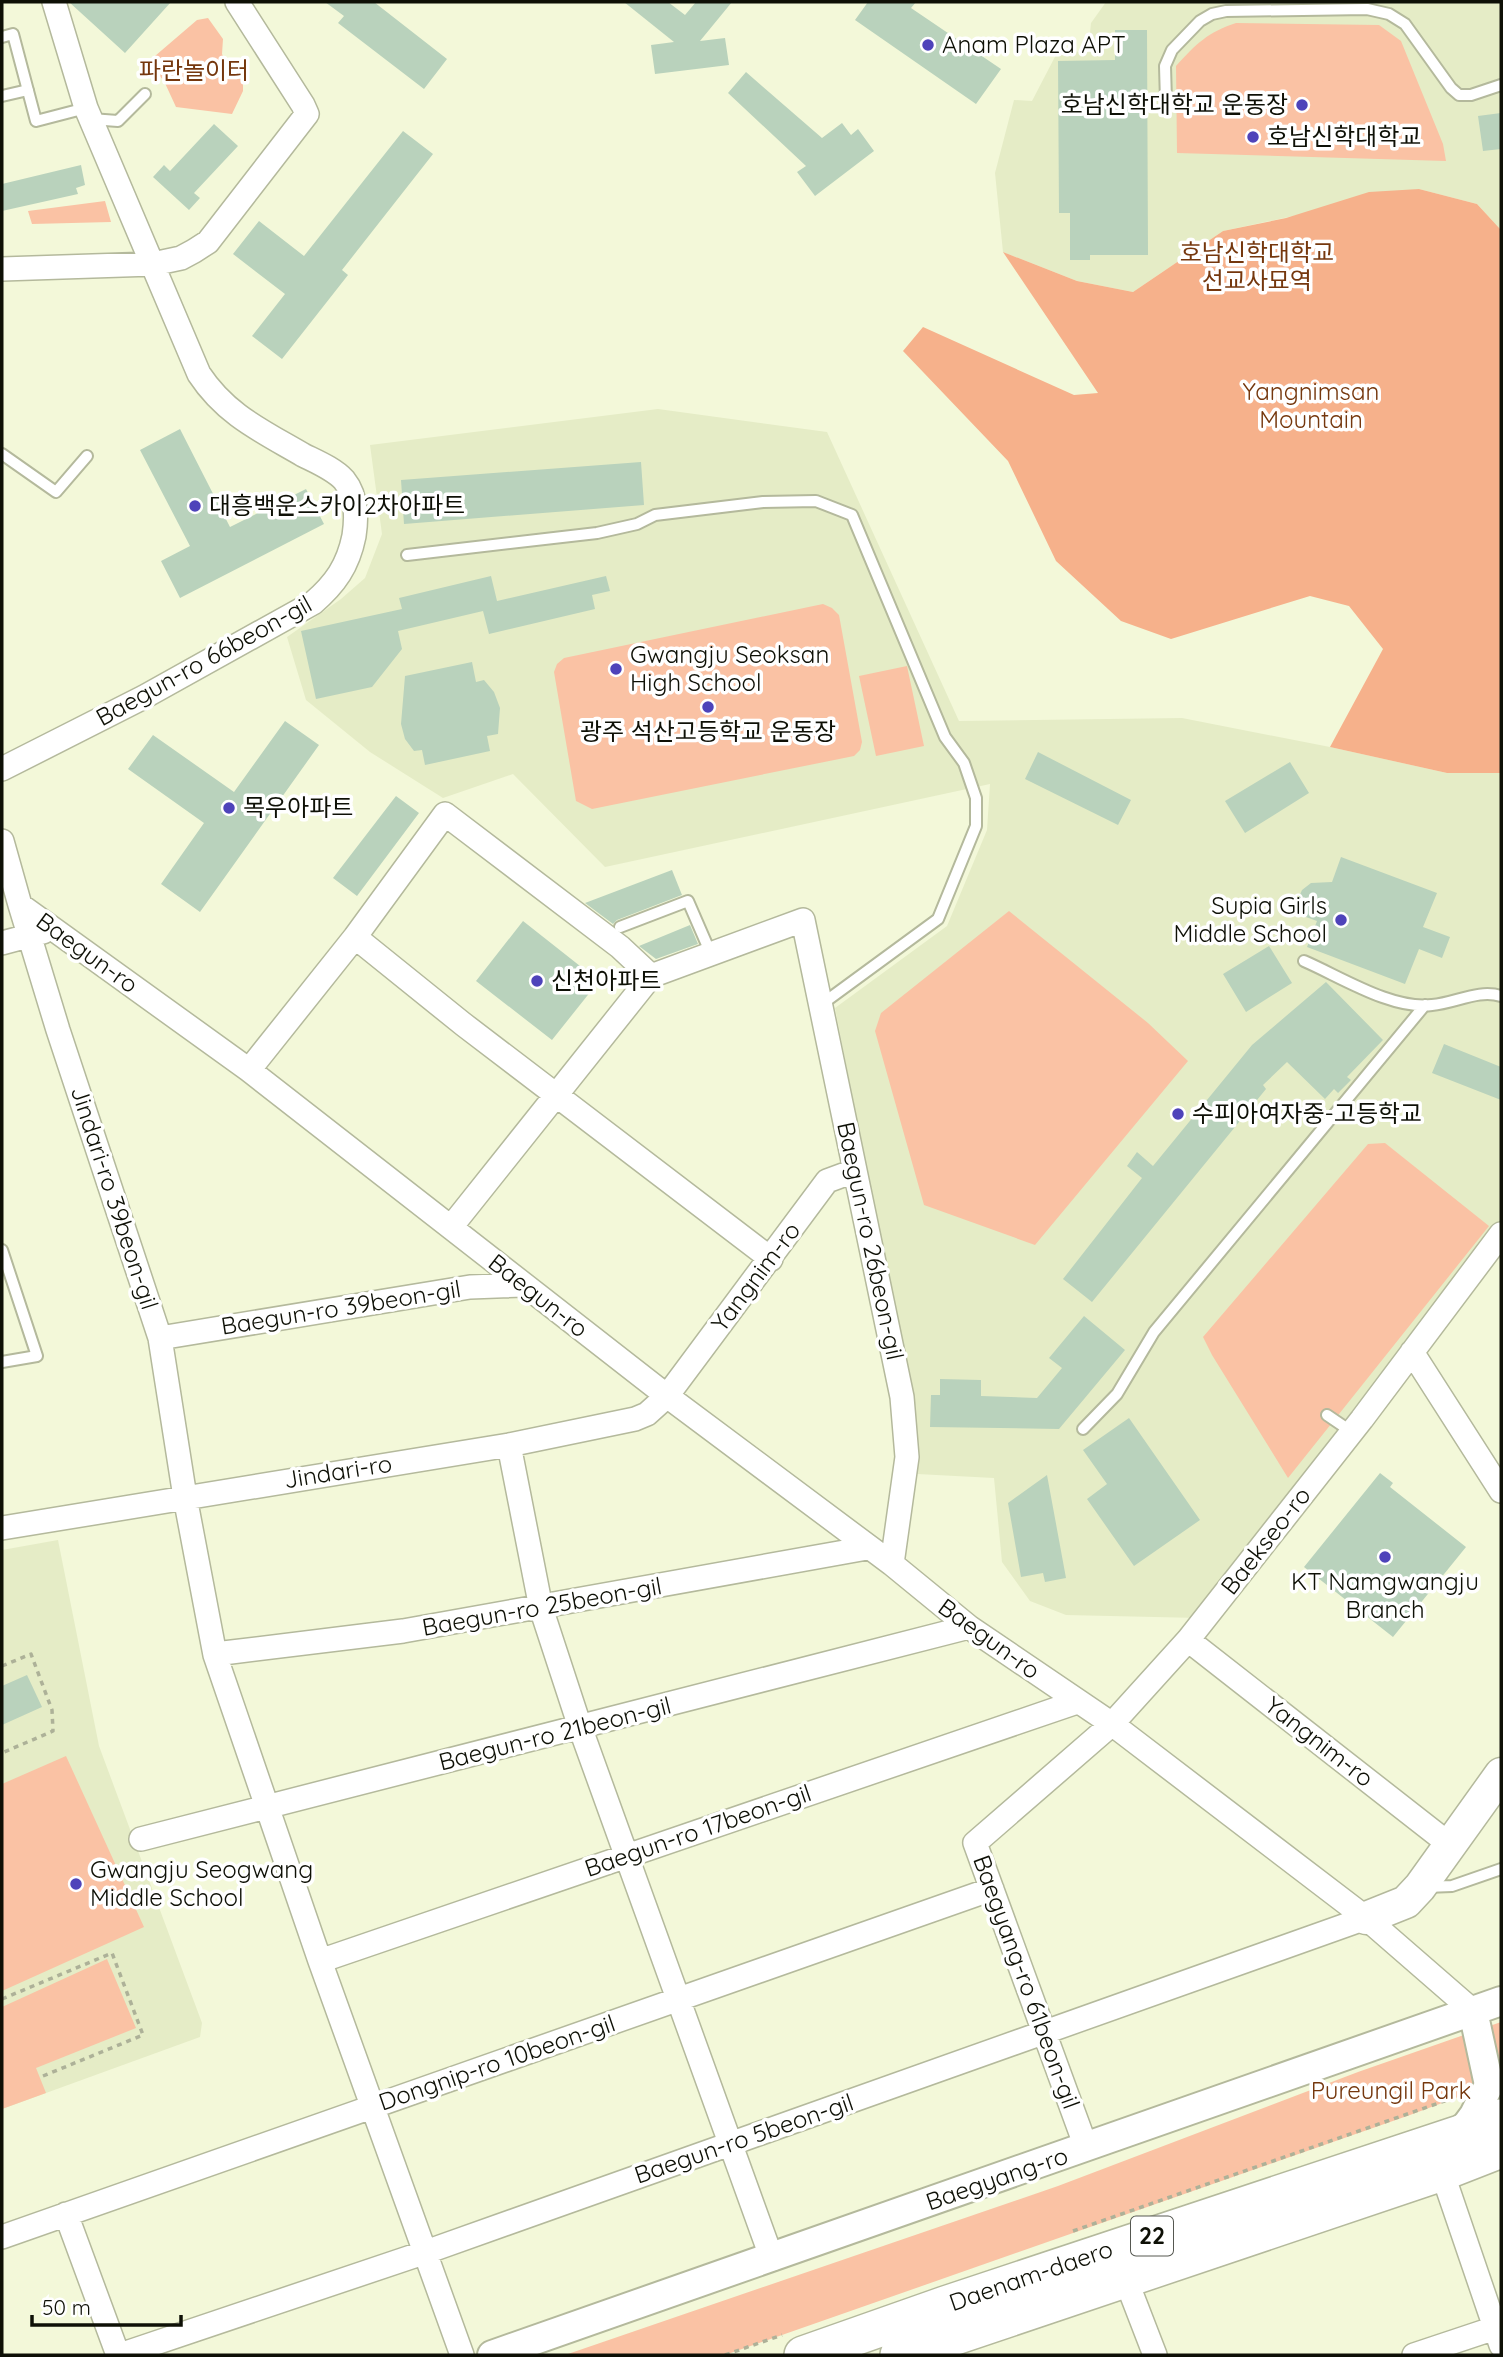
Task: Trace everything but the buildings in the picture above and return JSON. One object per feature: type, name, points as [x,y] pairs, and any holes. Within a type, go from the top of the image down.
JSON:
[{"type":"main road","points":[[1366,1918],[1406,1902],[1420,1887],[1501,1774]]},
{"type":"main road","name":"Daenam-daero","points":[[899,2355],[1120,2264],[1501,2118]]},
{"type":"main road","name":"Daenam-daero","points":[[803,2355],[1442,2172],[1501,2149]]},
{"type":"street","name":"Baegun-ro 66beon-gil","points":[[2,769],[144,697],[313,604],[335,583],[349,559],[355,533],[356,510],[345,481],[337,473],[234,414],[215,396],[199,374],[89,113],[54,2]]},
{"type":"street","points":[[2,269],[153,264],[181,258],[208,242],[307,114],[237,2]]},
{"type":"street","points":[[249,1070],[355,937],[446,814],[620,947],[651,976]]},
{"type":"street","name":"Baegun-ro","points":[[2,841],[20,905],[249,1070],[523,1286],[867,1548],[892,1564],[969,1628],[1112,1724],[1366,1918],[1501,2031]]},
{"type":"street","name":"Jindari-ro 39beon-gil","points":[[20,905],[160,1338],[185,1497],[215,1654],[320,1961],[462,2355]]},
{"type":"street","name":"Baegun-ro 26beon-gil","points":[[711,954],[803,920],[902,1397],[907,1457],[892,1564]]},
{"type":"street","points":[[2,943],[56,929]]},
{"type":"street","points":[[355,937],[463,1024],[771,1259]]},
{"type":"street","points":[[451,1227],[651,976],[711,954]]},
{"type":"street","name":"Yangnim-ro","points":[[667,1396],[827,1181],[854,1171]]},
{"type":"street","name":"Baekseo-ro","points":[[1112,1724],[1188,1640],[1352,1432],[1501,1234]]},
{"type":"street","name":"Baegun-ro 39beon-gil","points":[[160,1338],[470,1287],[523,1286]]},
{"type":"street","points":[[1412,1352],[1501,1491]]},
{"type":"street","name":"Jindari-ro","points":[[2,1528],[509,1445],[635,1419],[647,1414],[667,1396]]},
{"type":"street","points":[[509,1445],[541,1608],[580,1727],[772,2259]]},
{"type":"street","name":"Baegun-ro 25beon-gil","points":[[215,1654],[403,1631],[867,1548]]},
{"type":"street","name":"Baegun-ro 21beon-gil","points":[[141,1839],[969,1628]]},
{"type":"street","name":"Yangnim-ro","points":[[1188,1640],[1450,1844]]},
{"type":"street","name":"Baegun-ro 17beon-gil","points":[[320,1961],[1077,1702]]},
{"type":"street","name":"Baegyang-ro 61beon-gil","points":[[1086,2147],[975,1843],[1112,1724]]},
{"type":"street","name":"Dongnip-ro 10beon-gil","points":[[2,2237],[992,1889]]},
{"type":"street","name":"Baegun-ro 5beon-gil","points":[[119,2355],[426,2252],[1366,1918]]},
{"type":"street","name":"Baegyang-ro","points":[[492,2355],[772,2259],[1501,2001]]},
{"type":"street","points":[[1460,2134],[1474,2115],[1489,2085],[1474,2011]]},
{"type":"street","points":[[1413,2355],[1498,2336],[1442,2172]]},
{"type":"street","points":[[66,2214],[119,2355]]},
{"type":"street","points":[[1120,2264],[1155,2355]]},
{"type":"lane","points":[[1166,101],[1165,66],[1172,50],[1200,21],[1226,11],[1367,9],[1389,14],[1405,24],[1459,96],[1501,86]]},
{"type":"lane","points":[[2,37],[13,34],[36,121],[89,113],[117,121],[145,94]]},
{"type":"lane","points":[[2,96],[28,90]]},
{"type":"lane","points":[[2,454],[57,492],[88,456]]},
{"type":"lane","points":[[407,555],[597,533],[637,524],[655,515],[763,502],[816,501],[852,515],[945,737],[964,763],[976,798],[975,826],[938,919],[822,1004]]},
{"type":"lane","points":[[620,927],[688,901],[711,954]]},
{"type":"lane","points":[[1304,961],[1392,1001],[1431,1006],[1488,992],[1501,996]]},
{"type":"lane","points":[[1083,1429],[1117,1394],[1154,1332],[1425,1005]]},
{"type":"lane","points":[[2,1250],[37,1356],[2,1362]]},
{"type":"lane","points":[[1327,1415],[1352,1432]]},
{"type":"lane","points":[[1420,1887],[1452,1886],[1501,1869]]},
{"type":"path","points":[[2,1666],[31,1654],[52,1710],[53,1731],[2,1753]]},
{"type":"path","points":[[2,1999],[112,1953],[143,2035],[43,2076]]},
{"type":"shaded area","name":"호남신학대학교","points":[[1106,2],[1501,2],[1501,230],[1477,204],[1419,189],[1223,231],[1133,292],[1077,281],[1003,252],[995,173],[1014,100],[1032,101],[1058,51],[1088,52],[1091,23]]},
{"type":"shaded area","name":"수피아여자중-고등학교","points":[[658,409],[827,432],[959,721],[1182,718],[1447,773],[1501,773],[1501,1220],[1350,1414],[1199,1618],[1066,1615],[1030,1601],[1002,1562],[994,1478],[917,1474],[911,1396],[835,1008],[947,926],[987,830],[990,784],[605,867],[513,774],[443,798],[370,752],[306,700],[287,637],[341,599],[365,578],[382,534],[370,445]]},
{"type":"shaded area","name":"Gwangju Seogwang Middle School","points":[[58,1540],[99,1746],[202,2023],[200,2037],[2,2109],[2,1550]]},
{"type":"green space","name":"파란놀이터","points":[[208,18],[223,39],[222,54],[229,70],[243,70],[243,91],[232,114],[176,107],[164,81],[148,62],[197,20]]},
{"type":"green space","name":"호남신학대학교 운동장","points":[[1236,23],[1379,25],[1401,41],[1443,144],[1446,161],[1177,153],[1176,66],[1203,40]]},
{"type":"green space","name":"Yangnimsan Mountain","points":[[1419,189],[1477,204],[1501,230],[1501,773],[1447,773],[1330,747],[1383,649],[1349,606],[1310,596],[1171,639],[1121,621],[1056,561],[1008,461],[903,351],[923,327],[1074,395],[1098,393],[1003,252],[1077,281],[1133,292],[1223,231],[1286,218],[1369,192]]},
{"type":"green space","points":[[105,201],[111,222],[32,224],[28,211]]},
{"type":"green space","name":"광주 석산고등학교 운동장","points":[[823,604],[839,615],[862,742],[860,750],[854,756],[592,809],[576,801],[554,672],[557,664],[564,658]]},
{"type":"green space","points":[[907,666],[924,746],[876,756],[859,676]]},
{"type":"green space","points":[[1009,911],[1148,1023],[1188,1061],[1035,1245],[924,1205],[875,1031],[881,1013]]},
{"type":"green space","points":[[1385,1143],[1489,1226],[1288,1478],[1203,1337],[1368,1144]]},
{"type":"green space","points":[[66,1756],[144,1927],[2,1991],[2,1784]]},
{"type":"green space","points":[[107,1959],[136,2028],[36,2068],[46,2093],[2,2109],[2,2007]]},
{"type":"green space","name":"Pureungil Park","points":[[1501,2022],[1501,2081],[1410,2115],[725,2355],[565,2355],[1058,2186],[1358,2072]]},
{"type":"place","name":"Anam Plaza APT","points":[[928,45]]},
{"type":"place","name":"호남신학대학교 운동장","points":[[1302,105]]},
{"type":"place","name":"호남신학대학교","points":[[1253,137]]},
{"type":"place","name":"대흥백운스카이2차아파트","points":[[195,506]]},
{"type":"place","name":"Gwangju Seoksan High School","points":[[616,669]]},
{"type":"place","name":"광주 석산고등학교 운동장","points":[[708,707]]},
{"type":"place","name":"목우아파트","points":[[229,808]]},
{"type":"place","name":"Supia Girls Middle School","points":[[1341,920]]},
{"type":"place","name":"신천아파트","points":[[537,981]]},
{"type":"place","name":"수피아여자중-고등학교","points":[[1178,1114]]},
{"type":"place","name":"KT Namgwangju Branch","points":[[1385,1557]]},
{"type":"place","name":"Gwangju Seogwang Middle School","points":[[76,1884]]},
{"type":"park label","name":"호남신학대학교 선교사묘역","points":[[1257,267]]}]
